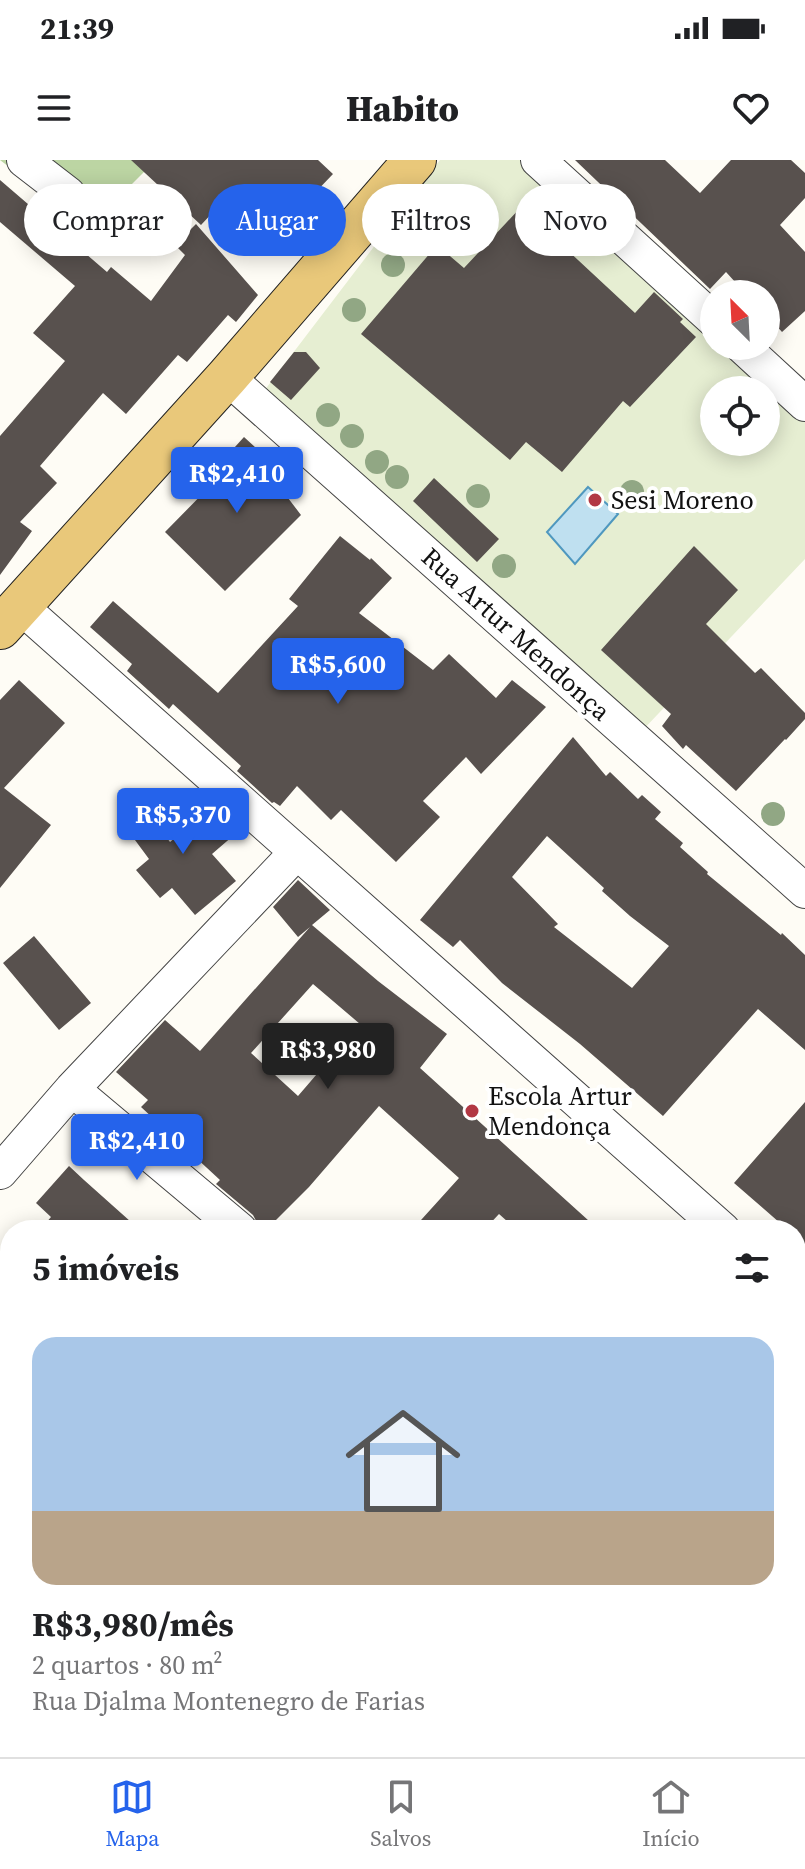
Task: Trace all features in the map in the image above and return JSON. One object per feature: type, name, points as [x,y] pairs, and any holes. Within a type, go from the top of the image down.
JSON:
[{"type":"main road","points":[[10,617],[227,377],[415,160]]},
{"type":"street","points":[[24,160],[55,184]]},
{"type":"street","points":[[538,160],[700,307]]},
{"type":"street","points":[[757,360],[805,404]]},
{"type":"street","name":"Rua Artur Mendonça","points":[[227,377],[805,891]]},
{"type":"street","points":[[10,617],[297,852],[712,1220]]},
{"type":"street","points":[[0,1172],[72,1089],[297,852]]},
{"type":"street","points":[[72,1089],[228,1220]]},
{"type":"green space","points":[[0,160],[156,160],[132,184],[31,184]]},
{"type":"green space","name":"Sesi Moreno","points":[[440,160],[525,160],[551,184],[515,184],[515,256],[629,256],[700,321],[700,360],[742,360],[760,376],[700,376],[700,456],[780,456],[780,395],[805,418],[805,559],[640,733],[264,391],[367,256],[499,256],[499,184],[422,184]]},
{"type":"water","points":[[588,487],[618,514],[575,564],[547,532]]},
{"type":"building","points":[[131,160],[318,160],[333,174],[323,184],[208,184],[208,218],[201,225],[192,217],[192,184],[157,184]]},
{"type":"building","points":[[575,160],[665,160],[700,193],[731,160],[791,160],[805,173],[805,198],[780,225],[805,252],[805,311],[782,332],[780,280],[733,280],[726,272],[718,280],[701,280],[636,218],[636,184],[600,184]]},
{"type":"building","points":[[0,180],[24,201],[24,242],[0,222]]},
{"type":"building","points":[[515,213],[515,256],[574,256],[635,313],[654,292],[683,319],[680,322],[696,337],[630,407],[623,401],[562,472],[526,442],[510,460],[361,334],[428,256],[450,256],[464,268],[475,256],[499,256],[499,231]]},
{"type":"building","points":[[196,224],[208,238],[208,256],[224,256],[258,295],[236,322],[228,315],[187,362],[178,355],[126,414],[103,393],[40,466],[57,483],[20,522],[32,531],[0,575],[0,436],[65,361],[33,333],[75,286],[40,256],[88,256],[107,272],[111,267],[151,301],[184,256],[192,256],[192,228]]},
{"type":"building","points":[[294,352],[306,352],[320,368],[291,400],[270,382]]},
{"type":"building","points":[[244,437],[298,487],[288,498],[301,515],[225,591],[165,532],[221,475],[215,469]]},
{"type":"building","points":[[434,478],[499,539],[477,562],[413,501]]},
{"type":"building","points":[[340,536],[392,578],[359,613],[433,670],[449,654],[496,698],[512,680],[546,707],[481,774],[466,757],[423,801],[440,817],[396,862],[341,810],[331,820],[297,786],[280,806],[272,803],[237,771],[241,766],[173,704],[169,709],[127,671],[132,664],[90,627],[113,601],[218,693],[298,606],[289,599]]},
{"type":"building","points":[[694,546],[738,590],[706,624],[755,673],[761,668],[805,713],[805,719],[736,791],[686,745],[683,749],[662,726],[671,714],[601,650]]},
{"type":"building","points":[[19,680],[65,723],[4,788],[51,825],[0,888],[0,700]]},
{"type":"building","points":[[573,737],[606,776],[610,772],[638,799],[642,795],[661,812],[655,819],[683,843],[680,847],[707,874],[805,955],[805,1050],[758,1009],[663,1116],[580,1044],[502,983],[460,940],[453,947],[420,920]],"holes":[[[547,836],[604,888],[602,891],[630,916],[669,946],[632,988],[554,927],[558,924],[512,877]]]},
{"type":"building","points":[[139,800],[170,842],[214,805],[241,829],[212,854],[236,881],[195,915],[172,888],[160,898],[136,870],[149,859],[118,817]]},
{"type":"building","points":[[298,880],[330,910],[312,925],[447,1034],[420,1068],[588,1220],[506,1220],[499,1214],[493,1220],[421,1220],[459,1178],[379,1106],[276,1220],[256,1220],[216,1184],[220,1180],[141,1107],[148,1100],[116,1072],[165,1020],[200,1051],[310,927],[298,937],[273,907]],"holes":[[[313,984],[360,1024],[298,1096],[251,1053]]]},
{"type":"building","points":[[34,936],[91,1003],[59,1030],[3,963]]},
{"type":"building","points":[[805,1102],[805,1220],[777,1220],[734,1183]]},
{"type":"building","points":[[69,1166],[129,1220],[48,1220],[51,1217],[36,1203]]},
{"type":"place","name":"Sesi Moreno","points":[[595,500]]},
{"type":"place","name":"Escola Artur Mendonça","points":[[472,1111]]}]
